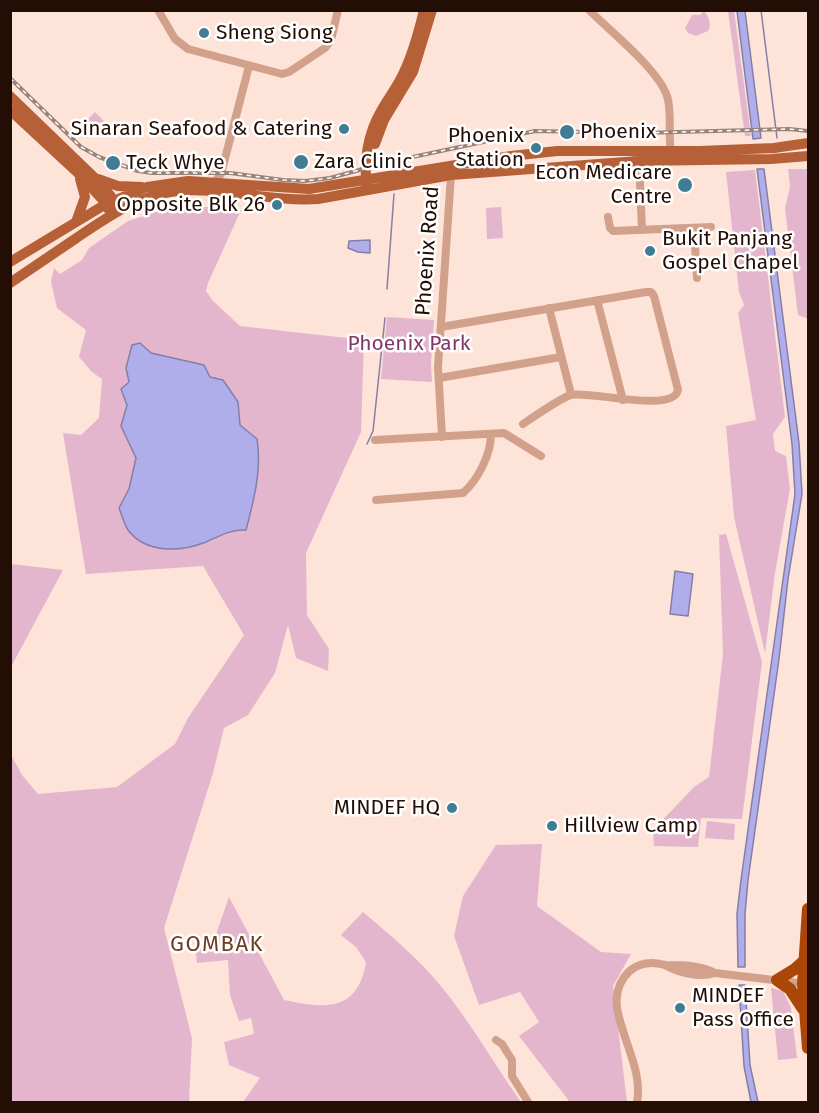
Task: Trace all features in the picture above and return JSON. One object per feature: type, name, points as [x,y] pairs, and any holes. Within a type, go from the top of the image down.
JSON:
[{"type":"highway","points":[[808,909],[804,961],[806,984],[804,1010],[808,1048]]},
{"type":"highway","points":[[804,961],[777,980],[790,989],[804,1010]]},
{"type":"main road","points":[[371,184],[368,145],[373,126],[404,74],[424,10]]},
{"type":"main road","points":[[371,184],[373,152],[380,129],[412,72],[432,10]]},
{"type":"main road","points":[[10,96],[95,178],[110,195],[112,207]]},
{"type":"main road","points":[[10,110],[112,207]]},
{"type":"main road","points":[[10,262],[76,222],[112,207],[178,191],[303,200],[392,177],[557,151],[670,152],[774,148],[808,143]]},
{"type":"main road","points":[[557,151],[546,158],[549,163],[558,166]]},
{"type":"main road","points":[[525,155],[538,158],[539,164],[533,168]]},
{"type":"main road","points":[[95,178],[118,186],[147,187],[188,181],[221,180],[309,189],[558,166],[808,156]]},
{"type":"main road","points":[[372,166],[392,177]]},
{"type":"main road","points":[[76,222],[85,197],[78,173]]},
{"type":"main road","points":[[10,283],[112,207],[147,187]]},
{"type":"street","points":[[158,10],[179,44],[192,51],[278,73],[293,69],[325,48],[331,40],[338,10]]},
{"type":"street","points":[[589,10],[645,64],[663,88],[668,97],[670,152]]},
{"type":"street","points":[[221,180],[249,66]]},
{"type":"street","points":[[618,152],[636,156],[639,161],[642,230]]},
{"type":"street","name":"Phoenix Road","points":[[442,437],[439,378],[451,175]]},
{"type":"street","points":[[608,217],[610,228],[613,231],[711,227]]},
{"type":"street","points":[[694,228],[697,278]]},
{"type":"street","points":[[441,327],[651,292],[678,390],[677,394],[674,397],[653,400],[623,400],[571,394],[523,424]]},
{"type":"street","points":[[597,300],[623,400]]},
{"type":"street","points":[[549,309],[571,394]]},
{"type":"street","points":[[439,378],[561,357]]},
{"type":"street","points":[[375,440],[504,433],[541,456]]},
{"type":"street","points":[[381,490],[379,500],[463,494],[488,456],[491,434]]},
{"type":"street","points":[[637,1102],[638,1083],[617,1008],[617,996],[622,979],[630,969],[644,963],[665,965],[680,972],[706,976],[715,973],[806,984]]},
{"type":"street","points":[[496,1040],[502,1044],[512,1060],[512,1076],[528,1102]]},
{"type":"green space","points":[[704,11],[710,26],[708,31],[696,36],[688,33],[685,28],[692,15],[700,15]]},
{"type":"green space","points":[[728,11],[734,11],[751,136],[745,136]]},
{"type":"green space","points":[[95,112],[104,121],[87,138],[78,129]]},
{"type":"green space","points":[[788,169],[808,169],[808,319],[798,315],[785,208],[790,187]]},
{"type":"green space","points":[[755,170],[785,417],[773,434],[775,451],[786,456],[790,489],[775,573],[765,653],[734,517],[726,426],[756,420],[738,313],[744,305],[739,292],[726,172]]},
{"type":"green space","points":[[182,207],[241,210],[206,291],[213,301],[240,326],[364,340],[361,432],[306,553],[307,615],[329,649],[328,671],[296,658],[288,625],[275,673],[248,715],[224,728],[213,773],[164,928],[192,1038],[189,1102],[11,1102],[10,753],[22,775],[38,794],[117,787],[175,744],[188,718],[244,635],[203,566],[86,574],[63,433],[81,435],[99,418],[102,379],[92,372],[79,357],[86,330],[57,308],[51,282],[54,268],[60,274],[82,260],[89,248],[128,221],[159,211]],"holes":[[[177,360],[188,362],[214,381],[240,418],[240,425],[257,439],[259,462],[246,529],[235,529],[203,543],[119,508],[129,489],[136,458],[121,426],[128,397],[126,368]]]},
{"type":"green space","points":[[501,207],[503,238],[487,239],[486,208]]},
{"type":"green space","name":"Phoenix Park","points":[[387,317],[434,320],[432,382],[381,379]]},
{"type":"green space","points":[[726,534],[762,662],[742,819],[701,818],[698,847],[654,846],[653,830],[694,787],[709,777],[723,654],[719,535]]},
{"type":"green space","points":[[10,564],[63,570],[11,667]]},
{"type":"green space","points":[[707,821],[735,824],[734,840],[705,838]]},
{"type":"green space","points":[[542,844],[537,906],[601,952],[631,954],[613,986],[627,1102],[568,1102],[519,1036],[539,1022],[520,992],[479,1005],[454,936],[463,896],[496,845]]},
{"type":"green space","points":[[229,897],[284,1000],[313,1005],[337,1003],[356,990],[366,962],[356,947],[341,935],[363,912],[413,956],[440,985],[472,1028],[521,1102],[243,1102],[260,1078],[229,1065],[224,1042],[254,1034],[251,1018],[239,1021],[230,995],[228,960],[197,963],[195,946],[215,937]]},
{"type":"green space","points":[[771,988],[783,991],[791,1008],[797,1058],[778,1060]]},
{"type":"water","points":[[737,11],[745,11],[761,138],[753,139]]},
{"type":"water","points":[[757,169],[764,169],[799,443],[802,494],[788,579],[748,880],[745,914],[745,967],[738,967],[737,914],[741,880],[795,494],[792,444]]},
{"type":"water","points":[[370,240],[370,253],[348,248],[349,241]]},
{"type":"water","points":[[140,343],[151,353],[204,365],[210,377],[223,380],[238,402],[240,425],[257,439],[259,462],[246,530],[230,532],[186,548],[164,549],[144,543],[128,530],[119,508],[129,489],[136,458],[121,426],[127,405],[121,389],[129,382],[126,368],[132,345]]},
{"type":"water","points":[[675,571],[693,574],[688,616],[670,614]]},
{"type":"water","points":[[739,985],[745,985],[750,1065],[758,1102],[751,1102],[744,1066]]},
{"type":"waterway","points":[[761,10],[777,138]]},
{"type":"waterway","points":[[387,289],[394,194]]},
{"type":"waterway","points":[[367,444],[373,431],[385,318]]},
{"type":"railway","points":[[10,78],[81,147],[99,157],[138,171],[152,173],[230,173],[305,181],[330,178],[389,162],[535,131],[641,133],[789,129],[808,131]]},
{"type":"place","name":"Sheng Siong","points":[[204,33]]},
{"type":"place","name":"Sinaran Seafood & Catering","points":[[344,129]]},
{"type":"place","name":"Phoenix","points":[[567,132]]},
{"type":"place","name":"Phoenix Station","points":[[536,148]]},
{"type":"place","name":"Zara Clinic","points":[[301,162]]},
{"type":"place","name":"Teck Whye","points":[[113,163]]},
{"type":"place","name":"Econ Medicare Centre","points":[[685,185]]},
{"type":"place","name":"Opposite Blk 26","points":[[277,205]]},
{"type":"place","name":"Bukit Panjang Gospel Chapel","points":[[650,251]]},
{"type":"place","name":"MINDEF HQ","points":[[452,808]]},
{"type":"place","name":"Hillview Camp","points":[[552,826]]},
{"type":"place","name":"MINDEF Pass Office","points":[[680,1008]]},
{"type":"district","name":"GOMBAK","points":[[217,945]]}]
